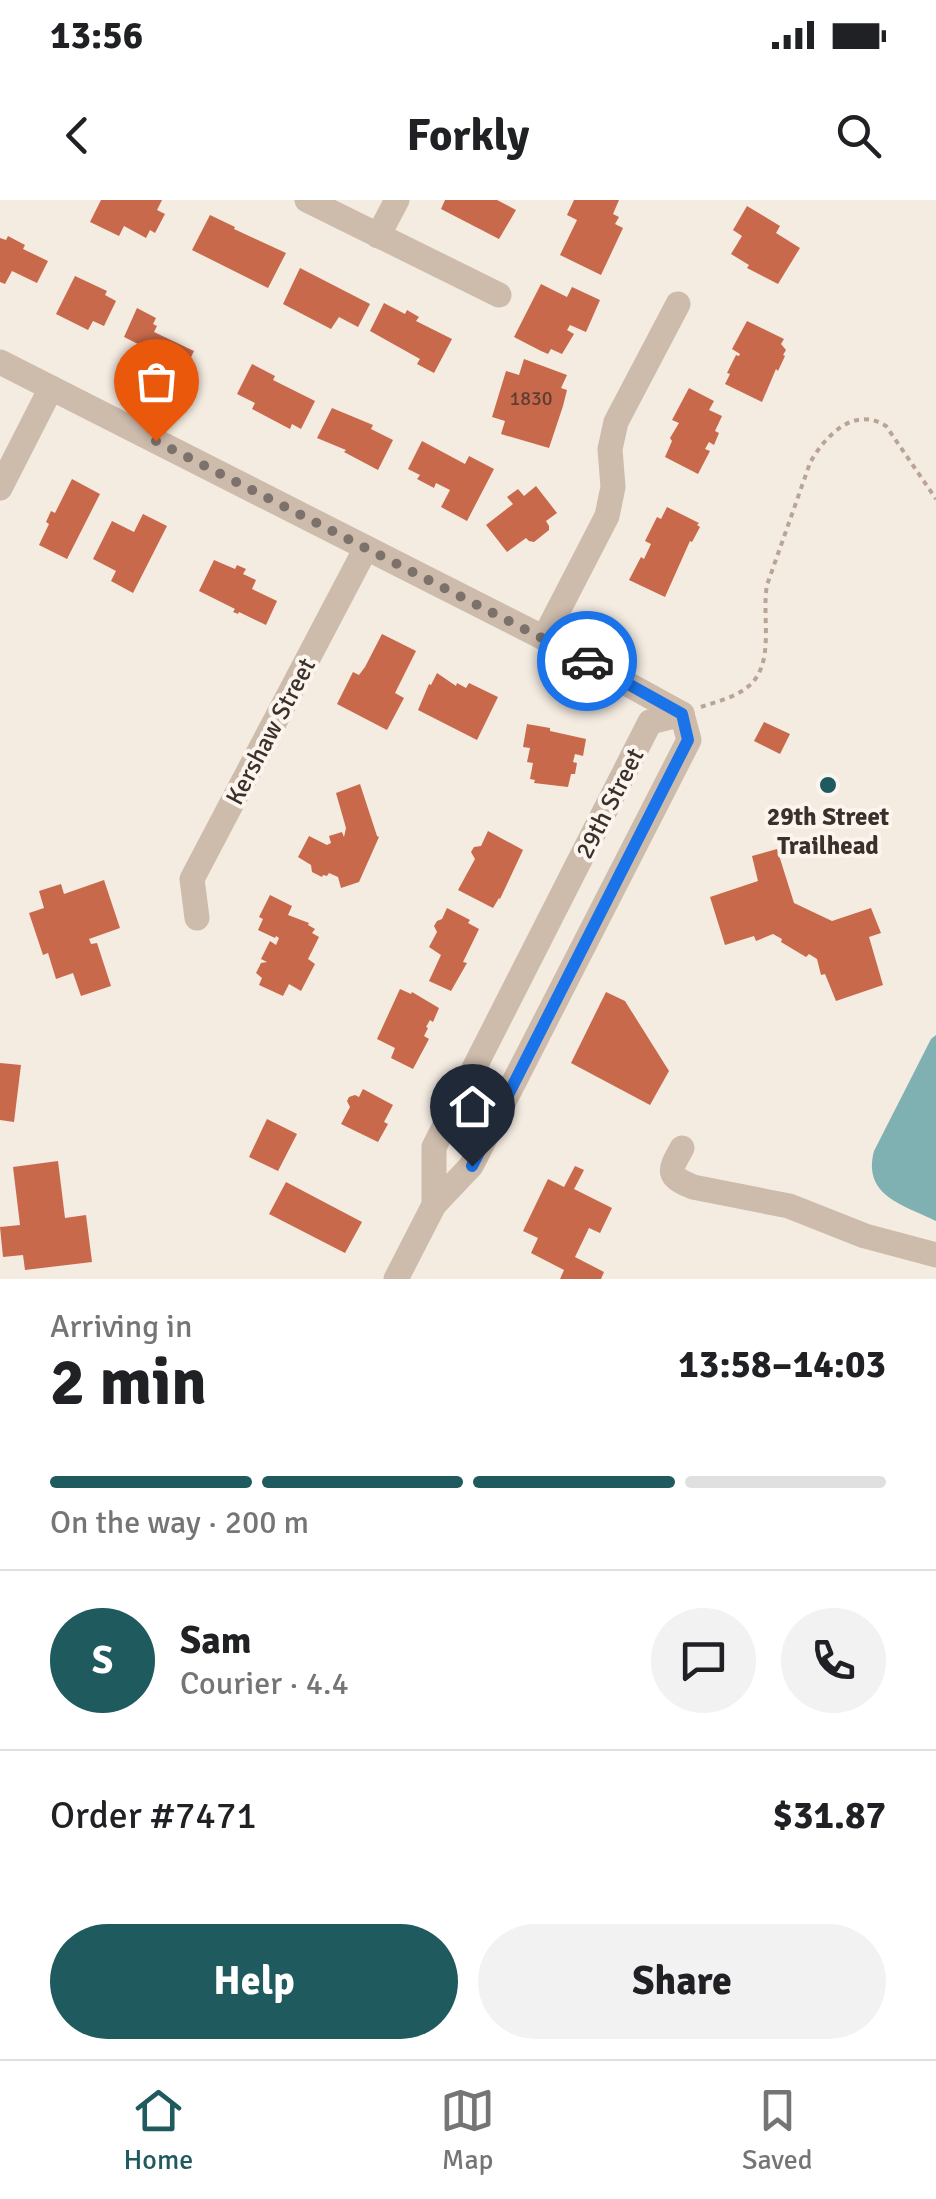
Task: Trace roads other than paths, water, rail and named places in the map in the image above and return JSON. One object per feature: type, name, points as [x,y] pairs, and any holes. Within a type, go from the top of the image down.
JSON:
[{"type":"street","points":[[307,200],[499,295]]},
{"type":"street","points":[[378,236],[397,200]]},
{"type":"street","points":[[544,638],[607,516],[613,487],[610,449],[616,422],[678,304]]},
{"type":"street","points":[[0,362],[544,638],[682,714]]},
{"type":"street","points":[[0,488],[51,388]]},
{"type":"street","name":"Kershaw Street","points":[[197,918],[192,879],[366,548]]},
{"type":"street","name":"29th Street","points":[[399,1278],[434,1205],[472,1166],[688,740],[682,714],[650,722],[434,1147],[434,1205]]},
{"type":"street","points":[[682,1148],[671,1171],[680,1182],[789,1206],[865,1236],[936,1255]]},
{"type":"water","points":[[936,1035],[936,1221],[889,1197],[874,1179],[872,1166],[874,1151]]},
{"type":"place","name":"29th Street Trailhead","points":[[828,785]]}]
